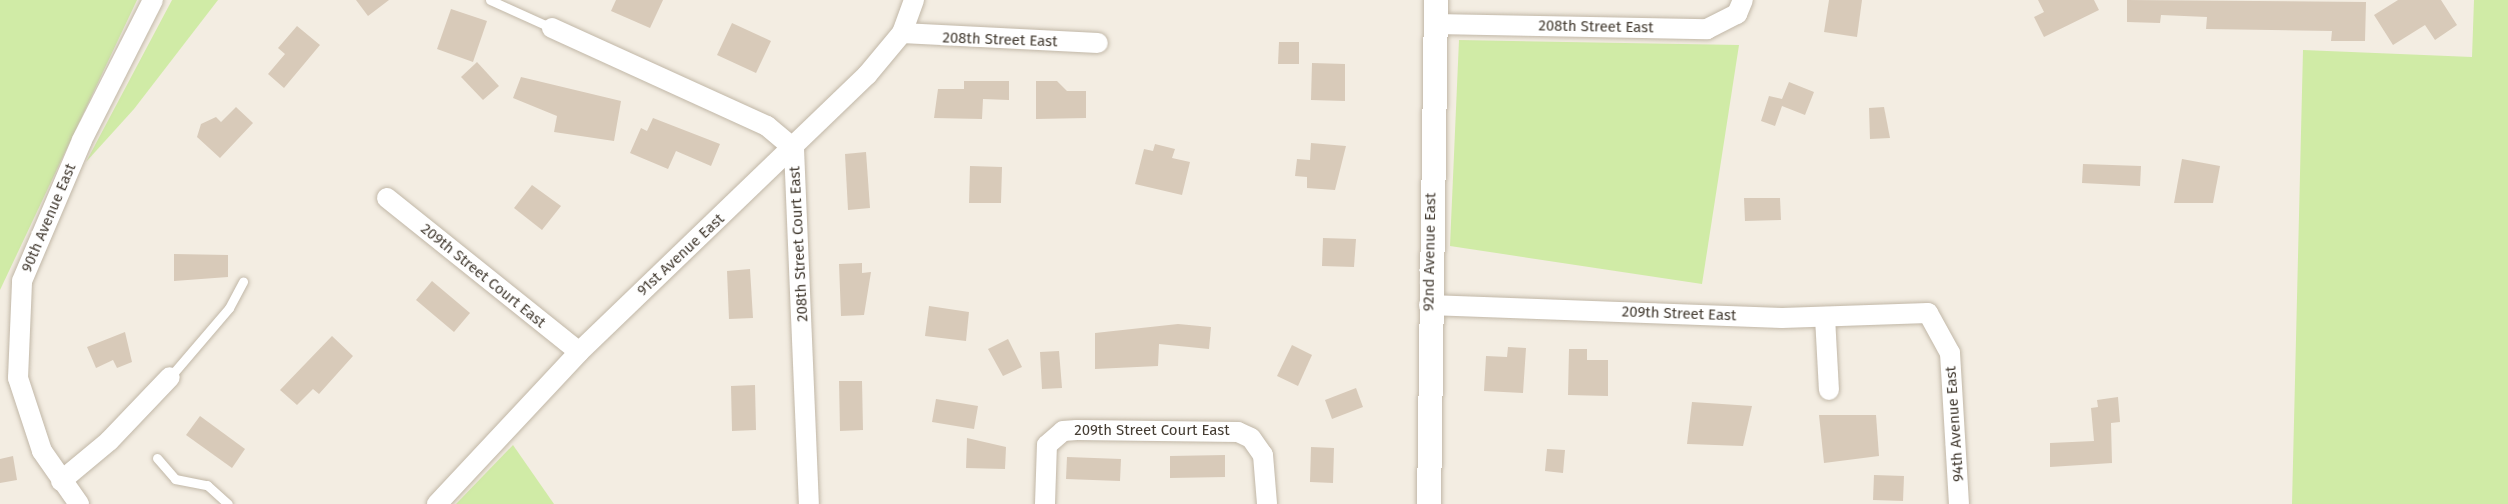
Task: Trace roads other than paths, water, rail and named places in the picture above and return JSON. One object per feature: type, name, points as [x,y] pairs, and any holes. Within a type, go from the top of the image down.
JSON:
[{"type":"street","name":"90th Avenue East","points":[[78,504],[42,451],[18,378],[22,280],[82,140],[153,0]]},
{"type":"street","name":"91st Avenue East","points":[[437,504],[526,415],[579,352],[794,149],[902,33],[914,0]]},
{"type":"street","name":"92nd Avenue East","points":[[1429,504],[1429,305],[1436,0]]},
{"type":"street","name":"208th Street East","points":[[1435,24],[1707,29],[1737,14],[1743,0]]},
{"type":"street","name":"208th Street Court East","points":[[552,28],[767,126],[794,149],[809,504]]},
{"type":"street","name":"208th Street East","points":[[902,33],[1098,43]]},
{"type":"street","name":"209th Street Court East","points":[[387,198],[579,352]]},
{"type":"street","name":"209th Street East","points":[[1429,305],[1825,317],[1928,313]]},
{"type":"street","name":"94th Avenue East","points":[[1928,313],[1950,353],[1959,504]]},
{"type":"street","points":[[1825,317],[1829,390]]},
{"type":"street","points":[[61,481],[110,441],[170,377]]},
{"type":"street","name":"209th Street Court East","points":[[1045,504],[1047,445],[1052,437],[1089,430],[1238,432],[1251,438],[1263,455],[1267,504]]},
{"type":"lane","points":[[490,0],[552,28]]},
{"type":"lane","points":[[170,377],[229,308],[243,282]]},
{"type":"lane","points":[[157,458],[175,479],[207,485],[228,504]]}]
